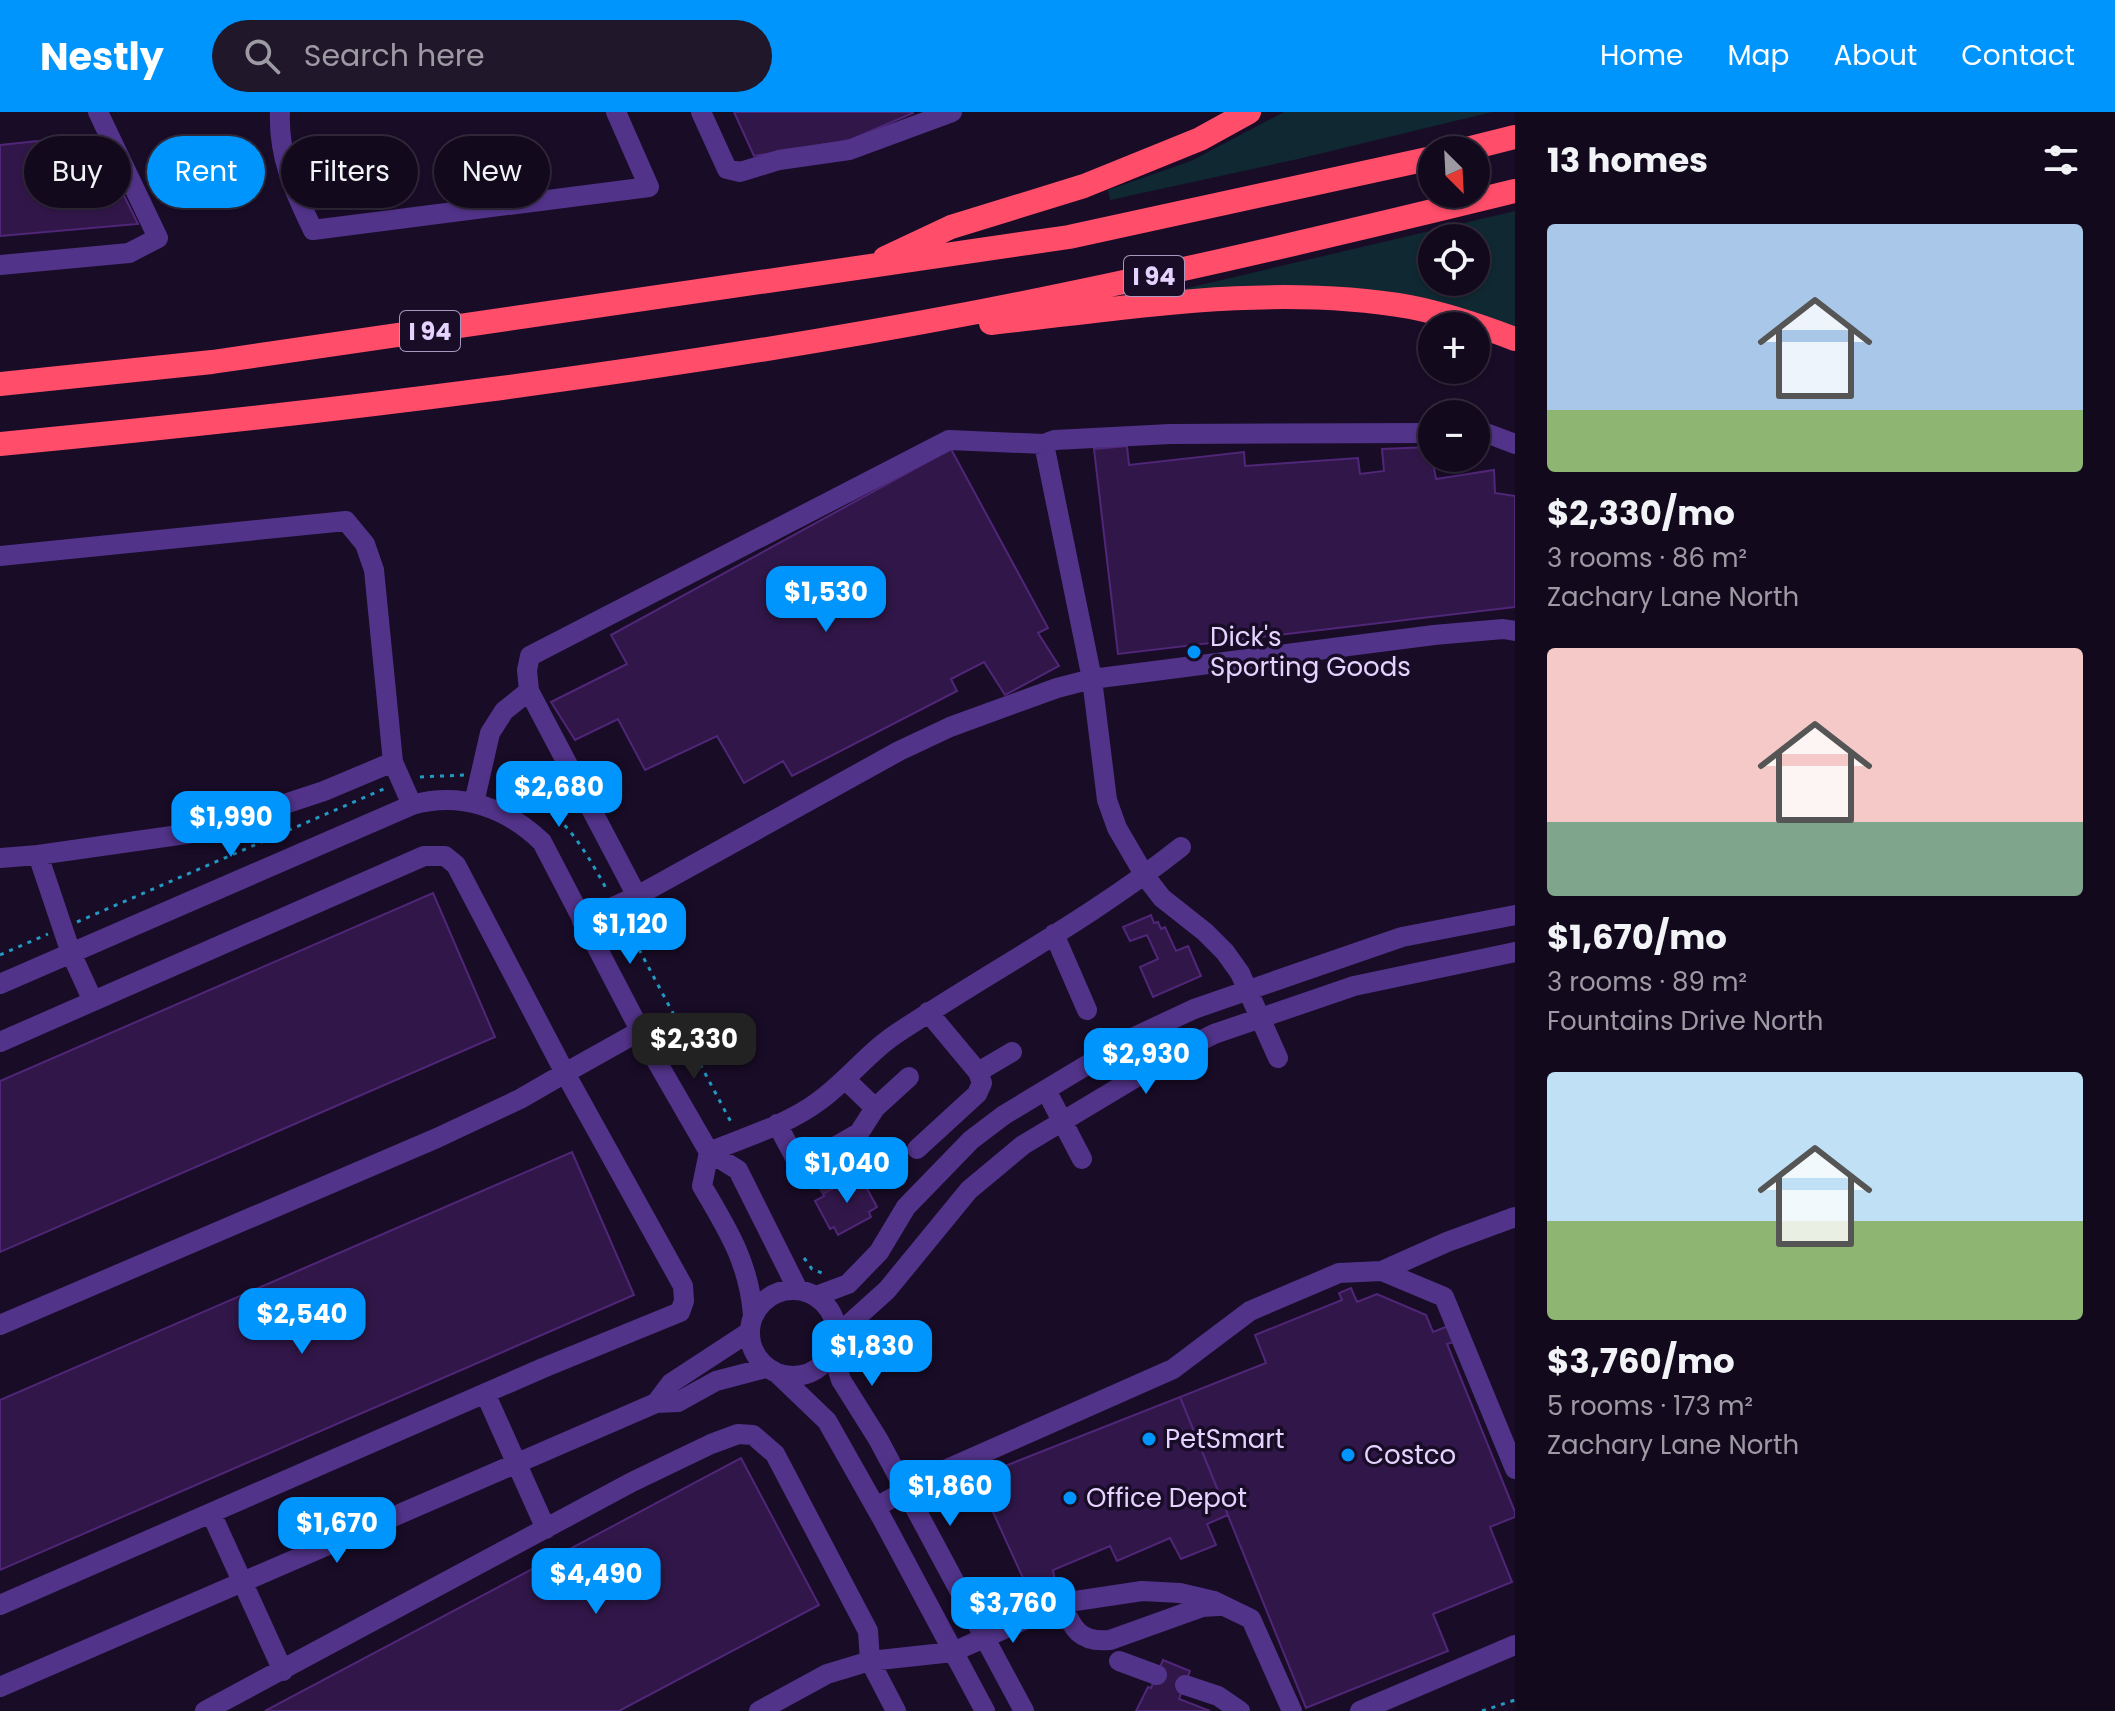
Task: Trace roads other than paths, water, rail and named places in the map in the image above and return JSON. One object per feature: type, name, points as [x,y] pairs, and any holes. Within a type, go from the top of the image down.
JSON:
[{"type":"highway","points":[[860,269],[951,227],[1084,186],[1164,154],[1249,112]]},
{"type":"highway","points":[[1490,143],[1515,137]]},
{"type":"highway","name":"I 94","points":[[0,384],[212,362],[1069,237],[1418,161]]},
{"type":"highway","name":"I 94","points":[[0,444],[220,423],[790,345],[1148,277],[1515,191]]},
{"type":"highway","points":[[790,345],[1173,303],[1299,296],[1413,308],[1454,317],[1515,339]]},
{"type":"street","points":[[0,265],[129,253],[158,238],[98,112]]},
{"type":"street","points":[[280,112],[282,150],[288,175],[313,230],[649,187],[616,112]]},
{"type":"street","points":[[701,112],[727,169],[740,172],[779,160],[849,150],[952,112]]},
{"type":"street","points":[[637,896],[529,691],[527,670],[530,656],[949,440],[1044,444],[1055,440],[1170,434],[1418,433]]},
{"type":"street","points":[[1490,435],[1515,444]]},
{"type":"street","points":[[1044,444],[1092,679],[1107,800],[1117,828],[1145,876],[1162,898],[1225,952],[1248,990],[1278,1058]]},
{"type":"street","points":[[0,556],[346,521],[365,544],[374,570],[393,762],[412,805]]},
{"type":"street","points":[[582,921],[637,896],[899,751],[950,727],[1057,688],[1092,679],[1434,635],[1503,629],[1515,631]]},
{"type":"street","points":[[474,803],[490,733],[504,711],[529,691]]},
{"type":"street","points":[[0,858],[200,832],[324,791],[393,762]]},
{"type":"street","points":[[0,984],[412,805],[449,800],[474,803],[504,813],[524,825],[542,842],[640,1031],[709,1152],[738,1170],[807,1293],[832,1313],[841,1380],[878,1439],[1024,1711]]},
{"type":"street","points":[[709,1152],[777,1124],[818,1102],[895,1034],[1086,916],[1181,847]]},
{"type":"street","points":[[38,855],[71,953],[93,1001]]},
{"type":"street","points":[[0,1042],[424,856],[445,856],[456,865],[565,1073],[683,1286],[684,1301],[680,1312],[485,1393],[0,1605]]},
{"type":"street","points":[[656,1403],[671,1383],[751,1324],[761,1304],[772,1295],[785,1291],[807,1293],[848,1284],[879,1252],[906,1207],[971,1140],[1004,1115],[1047,1092],[1130,1039],[1194,1009],[1402,937],[1515,915]]},
{"type":"street","points":[[1054,934],[1087,1010]]},
{"type":"street","points":[[0,1687],[656,1403],[678,1402],[716,1381],[772,1371],[791,1377],[816,1371],[834,1344],[887,1290],[969,1190],[1023,1145],[1062,1119],[1214,1034],[1354,986],[1515,952]]},
{"type":"street","points":[[917,1149],[977,1094],[982,1083],[978,1072],[928,1012]]},
{"type":"street","points":[[0,1325],[437,1138],[520,1099],[640,1031]]},
{"type":"street","points":[[978,1072],[1012,1052]]},
{"type":"street","points":[[777,1124],[800,1167],[859,1133],[875,1108],[909,1077]]},
{"type":"street","points":[[845,1079],[875,1108]]},
{"type":"street","points":[[1047,1092],[1082,1159]]},
{"type":"street","points":[[709,1152],[702,1186],[739,1249],[748,1277],[751,1345],[757,1358],[827,1421],[985,1711]]},
{"type":"street","points":[[876,1507],[944,1471],[1173,1369],[1250,1311],[1339,1273],[1382,1271],[1447,1242],[1515,1217]]},
{"type":"street","points":[[1382,1271],[1444,1297],[1515,1469]]},
{"type":"street","points":[[485,1393],[546,1529]]},
{"type":"street","points":[[205,1711],[546,1529],[711,1444],[738,1434],[753,1435],[775,1454],[868,1631],[870,1661],[896,1711]]},
{"type":"street","points":[[211,1513],[283,1671]]},
{"type":"street","points":[[759,1711],[827,1674],[870,1661],[953,1652],[1062,1603],[1142,1591],[1180,1593],[1226,1605],[1251,1619],[1292,1711]]},
{"type":"street","points":[[1062,1603],[1070,1624],[1083,1636],[1096,1642],[1110,1640],[1202,1607],[1226,1605]]},
{"type":"street","points":[[1360,1711],[1515,1645]]},
{"type":"street","points":[[1119,1661],[1157,1675]]},
{"type":"street","points":[[1185,1685],[1218,1696],[1240,1711]]},
{"type":"tunnel","points":[[800,1167],[812,1188],[832,1177],[850,1163],[859,1133]]},
{"type":"place","name":"Dick's Sporting Goods","points":[[1194,652]]},
{"type":"place","name":"PetSmart","points":[[1149,1439]]},
{"type":"place","name":"Costco","points":[[1348,1455]]},
{"type":"place","name":"Office Depot","points":[[1070,1498]]}]
